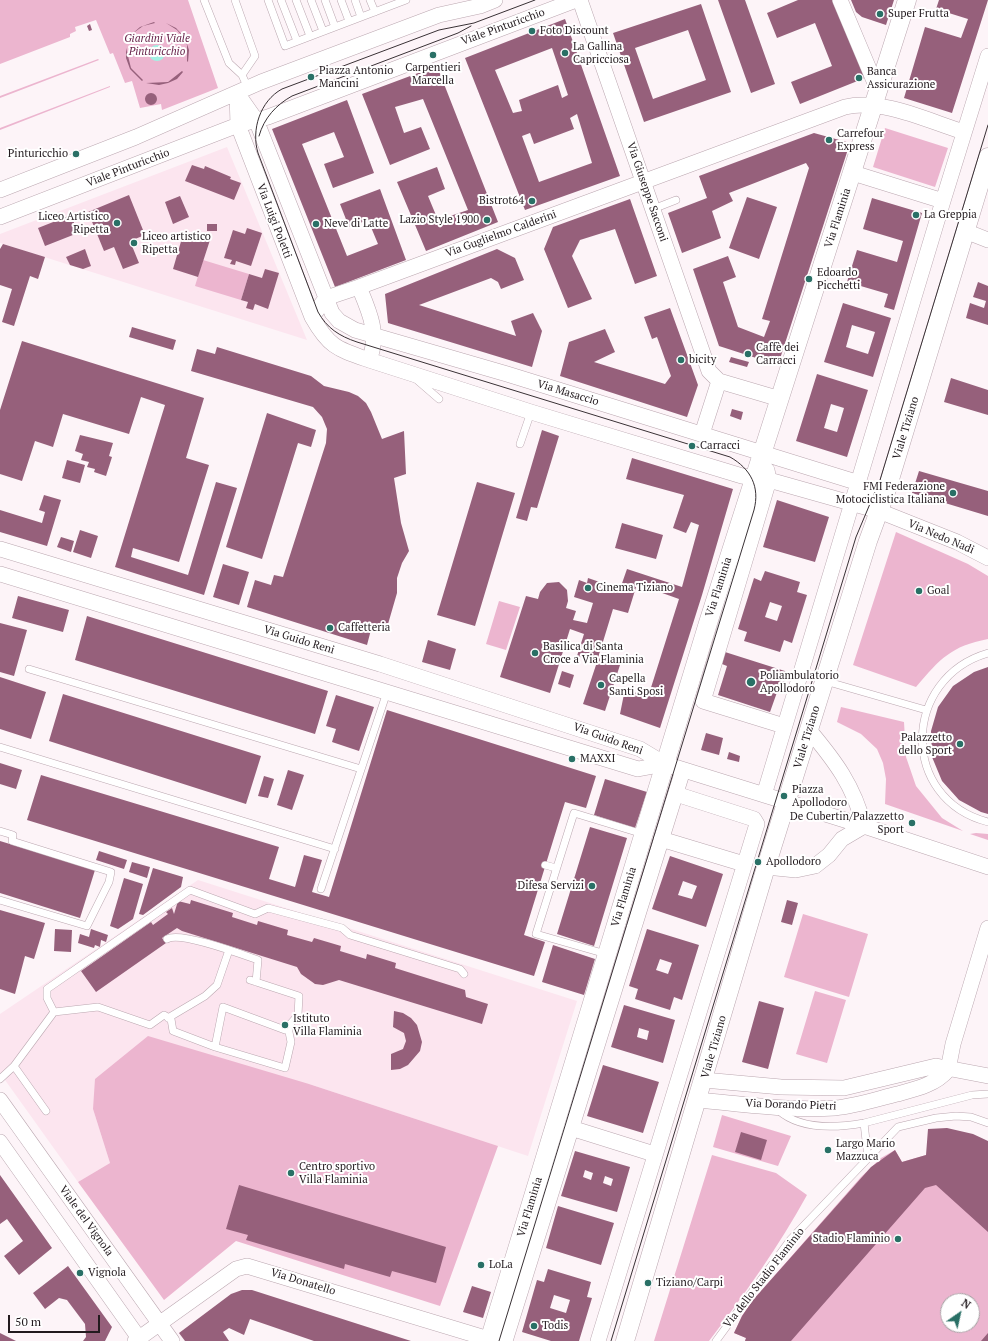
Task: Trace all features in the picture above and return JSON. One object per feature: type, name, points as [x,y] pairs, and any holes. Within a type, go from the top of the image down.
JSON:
[{"type":"street","points":[[0,190],[136,137],[242,86],[452,5],[480,6],[495,0]]},
{"type":"street","name":"Viale Pinturicchio","points":[[0,217],[238,125],[256,120],[576,0]]},
{"type":"street","name":"Via Giuseppe Sacconi","points":[[580,0],[709,370],[719,381]]},
{"type":"street","points":[[840,0],[875,97],[884,107],[964,132]]},
{"type":"street","name":"Via Flaminia","points":[[784,726],[703,701],[761,479],[762,453],[853,173],[875,97],[907,2]]},
{"type":"street","points":[[764,795],[988,56]]},
{"type":"street","name":"Via Luigi Poletti","points":[[242,86],[332,313],[339,321],[355,330],[374,335]]},
{"type":"street","name":"Via Luigi Poletti","points":[[242,86],[238,125],[312,317],[320,331],[334,346],[369,360]]},
{"type":"street","name":"Via Guglielmo Calderini","points":[[326,298],[845,107],[861,104],[875,97]]},
{"type":"street","name":"Viale Tiziano","points":[[625,1341],[704,1080],[766,867],[824,681],[886,514],[965,232],[988,157]]},
{"type":"street","points":[[853,173],[943,201]]},
{"type":"street","points":[[965,232],[988,240]]},
{"type":"street","points":[[359,287],[371,320],[374,335],[373,347],[369,360],[531,412]]},
{"type":"street","points":[[312,317],[326,298]]},
{"type":"street","name":"Via Masaccio","points":[[374,335],[859,483]]},
{"type":"street","points":[[702,434],[719,381],[780,400]]},
{"type":"street","name":"Via Nedo Nadi","points":[[531,412],[697,462],[886,514],[957,542],[988,558]]},
{"type":"street","name":"Via Flaminia","points":[[495,1341],[606,954],[664,764],[761,479]]},
{"type":"street","points":[[859,483],[886,514]]},
{"type":"street","name":"Via Guido Reni","points":[[0,549],[394,669],[640,749],[664,764]]},
{"type":"street","name":"Via Guido Reni","points":[[0,574],[638,769],[664,764]]},
{"type":"street","points":[[89,601],[97,579]]},
{"type":"street","points":[[387,692],[394,669]]},
{"type":"street","points":[[809,730],[846,779],[856,799],[864,826]]},
{"type":"street","points":[[664,764],[864,826],[988,867]]},
{"type":"street","name":"Via Flaminia","points":[[495,1341],[571,1128],[683,770]]},
{"type":"street","points":[[598,1341],[654,1154],[757,825],[754,819],[676,794]]},
{"type":"street","points":[[766,867],[796,870],[815,866],[829,855],[842,839],[864,826]]},
{"type":"street","points":[[661,839],[744,864]]},
{"type":"street","points":[[948,1070],[953,1044],[988,928]]},
{"type":"street","name":"Via Dorando Pietri","points":[[704,1080],[781,1087],[851,1087],[936,1066],[948,1070],[966,1071],[988,1076]]},
{"type":"street","name":"Via Dorando Pietri","points":[[698,1100],[773,1106],[830,1108],[866,1102],[914,1089],[937,1080],[948,1070]]},
{"type":"street","points":[[830,1088],[830,1108]]},
{"type":"street","name":"Viale del Vignola","points":[[0,1100],[172,1341]]},
{"type":"street","points":[[571,1128],[654,1154]]},
{"type":"street","points":[[0,1142],[138,1340]]},
{"type":"street","name":"Via Donatello","points":[[138,1340],[159,1322],[236,1269],[246,1266],[495,1341]]},
{"type":"lane","points":[[204,0],[229,63],[242,86]]},
{"type":"lane","points":[[235,0],[255,56],[242,86]]},
{"type":"lane","points":[[268,0],[285,46],[375,12],[386,4],[403,1]]},
{"type":"lane","points":[[281,0],[297,41]]},
{"type":"lane","points":[[296,0],[310,36]]},
{"type":"lane","points":[[311,0],[323,31]]},
{"type":"lane","points":[[325,0],[335,27]]},
{"type":"lane","points":[[341,0],[349,22]]},
{"type":"lane","points":[[354,0],[361,17]]},
{"type":"lane","points":[[370,0],[375,12]]},
{"type":"lane","points":[[653,209],[676,200]]},
{"type":"lane","points":[[410,373],[439,398]]},
{"type":"lane","points":[[520,444],[531,412]]},
{"type":"lane","points":[[988,653],[962,664],[947,676],[935,692],[926,710],[922,728],[922,747],[926,765],[934,782],[945,797],[959,809],[976,818],[988,822]]},
{"type":"lane","points":[[29,670],[361,770]]},
{"type":"lane","points":[[824,681],[926,710]]},
{"type":"lane","points":[[321,889],[335,849],[352,808],[361,770],[387,692]]},
{"type":"lane","points":[[0,747],[335,849]]},
{"type":"lane","points":[[606,954],[536,934],[556,868],[574,813],[643,834]]},
{"type":"lane","points":[[0,831],[13,835],[12,841],[111,872],[109,882],[87,926],[0,900]]},
{"type":"lane","points":[[545,865],[556,868]]},
{"type":"lane","points":[[54,1012],[46,998],[48,989],[190,890],[255,914],[268,908],[342,928],[350,935],[460,969],[464,974]]},
{"type":"lane","points":[[167,939],[171,936],[187,938],[258,960],[253,981],[299,996],[298,1015],[285,1030],[224,1007],[215,1047]]},
{"type":"lane","points":[[168,1018],[205,996],[217,985],[229,950]]},
{"type":"lane","points":[[0,1079],[14,1066],[54,1012],[98,1007],[150,1025],[164,1015],[171,1019],[173,1031],[215,1047],[286,1068],[291,1042],[288,1027]]},
{"type":"lane","points":[[14,1066],[46,1111]]},
{"type":"lane","points":[[773,1106],[791,1120],[807,1124],[837,1126],[864,1123],[972,1095],[988,1094]]},
{"type":"lane","name":"Via dello Stadio Flaminio","points":[[716,1341],[790,1240],[898,1126],[936,1118],[956,1116],[971,1117],[988,1123]]},
{"type":"lane","points":[[864,1123],[868,1158]]},
{"type":"shaded area","points":[[157,45],[164,50],[165,53],[160,60],[157,61],[150,56],[149,53],[154,46]]},
{"type":"shaded area","name":"Liceo artistico Ripetta","points":[[227,147],[307,340],[0,243],[0,234]]},
{"type":"shaded area","name":"Istituto Villa Flaminia","points":[[198,880],[577,1001],[528,1156],[309,1084],[93,1109],[110,1163],[78,1182],[0,1073],[0,1014]]},
{"type":"green space","name":"Giardini Viale Pinturicchio","points":[[0,0],[188,0],[218,88],[162,110],[161,104],[140,108],[132,81],[125,83],[113,53],[110,54],[96,20],[75,27],[76,31],[70,34],[70,37],[0,64]]},
{"type":"green space","points":[[98,59],[99,60],[0,98],[0,96]]},
{"type":"green space","points":[[110,87],[0,130],[0,128]]},
{"type":"green space","points":[[885,128],[948,148],[935,187],[873,167]]},
{"type":"green space","points":[[203,260],[249,274],[241,300],[195,286]]},
{"type":"green space","points":[[896,532],[968,564],[988,576],[988,639],[975,642],[947,655],[916,687],[853,665]]},
{"type":"green space","points":[[499,601],[520,607],[506,650],[486,644]]},
{"type":"green space","points":[[841,707],[904,722],[906,757],[916,786],[942,818],[963,831],[885,804],[886,779],[883,763],[877,749],[861,734],[837,722]]},
{"type":"green space","points":[[970,834],[988,834],[988,840]]},
{"type":"green space","points":[[803,914],[868,934],[849,997],[784,977]]},
{"type":"green space","points":[[815,991],[846,1000],[827,1063],[796,1054]]},
{"type":"green space","name":"Centro sportivo Villa Flaminia","points":[[148,1036],[309,1084],[498,1146],[440,1306],[236,1241],[164,1300],[78,1182],[110,1163],[93,1109],[95,1079]]},
{"type":"green space","points":[[722,1115],[791,1136],[778,1166],[713,1147]]},
{"type":"green space","name":"Stadio Flaminio","points":[[895,1150],[902,1162],[926,1155],[988,1173],[988,1341],[745,1341],[746,1338],[734,1333],[742,1316],[753,1300],[861,1177],[881,1158]]},
{"type":"green space","points":[[712,1155],[776,1173],[807,1195],[761,1270],[709,1341],[654,1341]]},
{"type":"building","points":[[718,0],[745,0],[775,84],[751,93]]},
{"type":"building","points":[[798,0],[834,0],[865,78],[800,104],[791,82],[832,66],[815,23],[777,38],[767,13]]},
{"type":"building","points":[[851,0],[894,0],[886,25],[862,17],[856,12]]},
{"type":"building","points":[[939,0],[988,0],[952,113],[904,98],[925,27],[961,38],[968,19],[936,9]]},
{"type":"building","points":[[701,4],[731,92],[644,122],[613,33]],"holes":[[[688,30],[706,80],[653,99],[635,48]]]},
{"type":"building","points":[[565,19],[620,176],[525,210],[465,58]],"holes":[[[552,48],[568,95],[562,98],[558,85],[519,100],[522,111],[513,113],[495,70]],[[577,114],[592,163],[539,182],[522,136],[530,133],[534,144],[574,129],[570,118]]]},
{"type":"building","points":[[154,22],[155,23],[143,26],[132,34],[140,27]]},
{"type":"building","points":[[166,23],[176,28],[185,38],[189,50],[188,62],[187,45],[184,38],[177,30]]},
{"type":"building","points":[[90,24],[92,30],[89,31],[87,26]]},
{"type":"building","points":[[126,48],[131,68],[143,80],[142,81],[130,69],[126,58]]},
{"type":"building","points":[[437,66],[498,222],[426,251],[397,182],[437,167],[445,189],[428,196],[438,220],[468,210],[423,99],[395,107],[404,133],[421,127],[430,149],[390,165],[362,94]]},
{"type":"building","points":[[182,71],[183,72],[177,79],[168,83],[159,85],[146,83],[168,82]]},
{"type":"building","points":[[151,93],[155,95],[157,99],[155,103],[151,105],[147,103],[145,99],[147,95]]},
{"type":"building","points":[[347,100],[374,173],[333,188],[324,164],[344,157],[334,132],[302,144],[347,256],[378,244],[368,220],[349,227],[340,204],[380,189],[406,260],[335,287],[272,129]]},
{"type":"building","points":[[814,133],[850,143],[778,365],[719,346],[693,269],[728,256],[736,277],[723,282],[738,327],[764,337],[770,321],[762,319],[809,168],[806,163],[729,193],[733,201],[712,211],[721,238],[682,253],[668,213],[707,198],[699,176]]},
{"type":"building","points":[[192,165],[204,169],[205,166],[241,183],[234,200],[185,181]]},
{"type":"building","name":"Liceo Artistico Ripetta","points":[[129,195],[145,235],[130,241],[139,263],[123,269],[114,247],[104,251],[88,212]]},
{"type":"building","points":[[180,196],[189,217],[173,224],[165,202]]},
{"type":"building","points":[[747,197],[777,207],[759,259],[729,248]]},
{"type":"building","points":[[872,198],[922,213],[894,310],[884,307],[888,294],[847,282],[857,250],[897,262],[903,241],[863,229]]},
{"type":"building","points":[[630,199],[657,276],[635,284],[615,229],[580,240],[572,256],[592,299],[568,308],[544,249],[553,227]]},
{"type":"building","points":[[71,215],[78,233],[45,246],[38,228]]},
{"type":"building","points":[[207,224],[217,224],[217,231],[207,231]]},
{"type":"building","points":[[247,228],[262,233],[251,266],[236,261],[235,265],[230,264],[232,260],[224,258],[233,230],[245,234]]},
{"type":"building","points":[[196,236],[210,240],[198,277],[173,269],[182,238],[194,242]]},
{"type":"building","points":[[3,244],[45,257],[38,279],[30,276],[14,326],[2,322],[12,289],[0,285],[0,249]]},
{"type":"building","points":[[85,249],[91,266],[83,269],[70,265],[66,257]]},
{"type":"building","points":[[497,249],[515,258],[524,280],[501,289],[498,282],[491,278],[419,305],[516,336],[511,321],[533,313],[542,331],[532,367],[388,323],[385,294]]},
{"type":"building","points":[[265,269],[279,273],[268,309],[255,304],[253,310],[246,308],[248,302],[241,300],[249,274],[262,278]]},
{"type":"building","points":[[978,282],[988,286],[988,325],[966,318],[970,303],[984,308],[986,301],[973,297]]},
{"type":"building","points":[[843,303],[891,318],[873,377],[824,362]],"holes":[[[852,325],[875,332],[868,354],[846,347]]]},
{"type":"building","points":[[670,308],[698,385],[687,417],[560,376],[569,342],[605,329],[615,352],[594,362],[665,384],[671,376],[657,337],[652,339],[644,317]]},
{"type":"building","points":[[132,327],[176,340],[173,350],[129,337]]},
{"type":"building","points":[[22,341],[204,398],[186,458],[209,465],[179,562],[133,548],[131,557],[188,575],[216,482],[237,488],[204,595],[115,567],[165,405],[141,397],[129,434],[63,414],[53,447],[35,441],[22,481],[0,474],[0,410]]},
{"type":"building","points":[[217,347],[311,376],[324,386],[349,392],[358,396],[366,403],[382,439],[404,431],[406,474],[394,478],[401,523],[409,551],[402,563],[397,578],[397,593],[386,631],[372,626],[367,645],[247,607],[255,580],[271,585],[274,575],[283,577],[326,443],[327,429],[322,417],[313,407],[191,371],[197,349],[215,354]]},
{"type":"building","points":[[731,357],[749,362],[747,367],[729,362]]},
{"type":"building","points":[[817,374],[868,390],[847,457],[796,441]],"holes":[[[831,404],[844,408],[837,432],[824,428]]]},
{"type":"building","points":[[951,378],[988,390],[988,415],[944,402]]},
{"type":"building","points":[[732,409],[743,412],[741,420],[730,416]]},
{"type":"building","points":[[267,413],[316,430],[311,447],[298,443],[262,559],[226,547]]},
{"type":"building","points":[[542,430],[559,436],[537,508],[531,507],[527,521],[516,518]]},
{"type":"building","points":[[80,435],[113,443],[109,456],[112,457],[106,476],[94,472],[95,469],[87,467],[89,462],[81,460],[83,454],[75,451]]},
{"type":"building","points":[[632,458],[733,489],[702,595],[660,728],[620,714],[625,689],[648,697],[679,599],[637,584],[628,613],[613,609],[598,658],[620,665],[605,711],[583,704],[597,662],[577,656],[584,634],[570,629],[550,693],[500,677],[526,596],[538,599],[540,592],[547,583],[559,582],[567,590],[568,601],[566,608],[576,611],[573,620],[587,623],[593,603],[574,597],[579,580],[587,583],[588,578],[620,589],[627,569],[682,587],[699,525],[691,522],[686,533],[673,528],[684,495],[626,479]]},
{"type":"building","points":[[67,460],[85,465],[80,483],[62,478]]},
{"type":"building","points":[[919,471],[988,491],[988,516],[912,493]]},
{"type":"building","points":[[477,482],[515,493],[475,626],[437,615]]},
{"type":"building","points":[[44,495],[61,500],[47,546],[0,532],[0,510],[42,523],[45,512],[39,510]]},
{"type":"building","points":[[777,500],[829,517],[815,562],[763,547]]},
{"type":"building","points":[[622,523],[663,535],[656,559],[615,548]]},
{"type":"building","points":[[80,530],[98,536],[91,558],[73,552]]},
{"type":"building","points":[[61,537],[74,541],[71,552],[57,547]]},
{"type":"building","points":[[223,564],[249,572],[239,605],[213,597]]},
{"type":"building","points":[[765,571],[800,582],[797,592],[807,595],[792,643],[784,640],[780,652],[744,641],[747,632],[738,629],[754,578],[761,581]],"holes":[[[770,602],[782,606],[777,621],[765,617]]]},
{"type":"building","points":[[18,596],[69,610],[63,632],[12,618]]},
{"type":"building","points":[[87,616],[328,691],[315,734],[75,660]]},
{"type":"building","points":[[0,623],[27,630],[14,676],[0,672]]},
{"type":"building","points":[[428,640],[456,649],[450,670],[422,662]]},
{"type":"building","name":"Poliambulatorio Apollodoro","points":[[725,652],[788,672],[785,683],[781,681],[770,712],[718,695],[727,666],[722,664]]},
{"type":"building","name":"Palazzetto dello Sport","points":[[988,667],[988,814],[981,812],[959,800],[942,781],[932,757],[931,731],[938,707],[953,686],[974,672]]},
{"type":"building","points":[[562,671],[574,675],[570,688],[558,684]]},
{"type":"building","points":[[0,677],[46,692],[31,739],[0,729]]},
{"type":"building","points":[[63,694],[261,756],[246,804],[49,741]]},
{"type":"building","points":[[336,695],[374,707],[359,751],[332,742],[336,729],[326,726]]},
{"type":"building","points":[[387,710],[596,776],[586,808],[565,802],[524,935],[545,942],[534,976],[27,820],[41,775],[279,847],[269,879],[295,887],[304,855],[322,860],[312,892],[329,897]]},
{"type":"building","points":[[706,733],[723,738],[719,755],[701,750]]},
{"type":"building","points":[[729,752],[740,756],[739,762],[727,759]]},
{"type":"building","points":[[0,763],[22,770],[16,789],[0,784]]},
{"type":"building","points":[[288,770],[304,775],[292,810],[277,805]]},
{"type":"building","points":[[264,776],[274,779],[268,798],[258,796]]},
{"type":"building","points":[[605,779],[647,792],[635,828],[594,815]]},
{"type":"building","name":"Difesa Servizi","points":[[590,827],[627,838],[594,946],[557,934]]},
{"type":"building","points":[[0,841],[95,870],[80,918],[0,893]]},
{"type":"building","points":[[99,851],[127,860],[124,869],[96,860]]},
{"type":"building","points":[[670,856],[723,874],[706,927],[652,909]],"holes":[[[683,881],[697,886],[692,899],[678,895]]]},
{"type":"building","points":[[132,862],[150,867],[147,878],[129,872]]},
{"type":"building","points":[[153,868],[183,877],[181,887],[143,915],[139,914]]},
{"type":"building","points":[[124,878],[143,884],[133,919],[118,929],[110,926]]},
{"type":"building","points":[[191,900],[233,913],[232,917],[257,925],[258,921],[288,930],[287,935],[312,942],[314,938],[341,946],[340,951],[366,959],[367,954],[396,963],[395,968],[465,990],[466,997],[488,1004],[482,1024],[339,980],[323,985],[315,984],[301,974],[297,967],[182,931],[177,928],[162,938],[166,943],[96,992],[81,971],[151,922],[153,925],[168,914],[166,912],[172,908],[174,914],[178,901],[190,904]]},
{"type":"building","points":[[787,900],[798,903],[792,925],[781,922]]},
{"type":"building","points":[[0,910],[45,923],[34,959],[25,956],[15,994],[0,989]]},
{"type":"building","points":[[55,929],[72,930],[71,952],[54,951]]},
{"type":"building","points":[[91,929],[108,935],[106,942],[101,940],[100,947],[95,945],[94,948],[78,943],[80,934],[89,937]]},
{"type":"building","points":[[647,929],[699,945],[682,1000],[674,997],[670,1010],[635,999],[638,989],[629,986]],"holes":[[[660,959],[672,963],[668,974],[656,970]]]},
{"type":"building","points":[[553,945],[595,959],[584,995],[542,982]]},
{"type":"building","points":[[759,1001],[784,1008],[768,1069],[742,1062]]},
{"type":"building","points":[[624,1005],[675,1020],[663,1063],[611,1047]],"holes":[[[639,1028],[649,1031],[647,1040],[637,1037]]]},
{"type":"building","points":[[394,1011],[403,1013],[411,1018],[417,1025],[422,1042],[420,1051],[408,1065],[400,1069],[391,1070],[391,1054],[403,1049],[406,1041],[404,1033],[393,1027]]},
{"type":"building","points":[[603,1065],[659,1082],[643,1133],[587,1116]]},
{"type":"building","points":[[947,1128],[973,1134],[988,1141],[988,1232],[936,1185],[925,1188],[791,1341],[745,1341],[746,1338],[734,1333],[742,1316],[753,1300],[871,1167],[895,1150],[902,1162],[926,1155],[928,1129]]},
{"type":"building","points":[[741,1132],[767,1140],[761,1160],[735,1152]]},
{"type":"building","points":[[575,1151],[630,1167],[617,1212],[561,1196]],"holes":[[[585,1170],[593,1173],[591,1180],[583,1177]],[[605,1176],[613,1179],[611,1186],[603,1183]]]},
{"type":"building","points":[[0,1175],[52,1248],[19,1275],[4,1256],[23,1241],[7,1219],[0,1224]]},
{"type":"building","points":[[239,1185],[446,1247],[436,1283],[392,1271],[390,1277],[345,1264],[344,1269],[246,1240],[248,1235],[226,1229]]},
{"type":"building","points":[[558,1206],[614,1223],[601,1265],[546,1248]]},
{"type":"building","points":[[68,1266],[112,1327],[105,1341],[83,1341],[86,1337],[85,1324],[67,1300],[59,1298],[45,1309],[33,1293]]},
{"type":"building","points":[[548,1269],[591,1282],[587,1297],[592,1298],[579,1341],[551,1341],[522,1332],[537,1280],[544,1282]],"holes":[[[554,1295],[570,1300],[566,1313],[550,1308]],[[551,1321],[558,1323],[557,1329],[549,1326]]]},
{"type":"building","points":[[472,1286],[491,1292],[483,1318],[463,1312]]},
{"type":"building","points":[[242,1290],[252,1290],[411,1341],[314,1341],[250,1319],[244,1335],[229,1328],[223,1332],[229,1341],[185,1341],[179,1333],[231,1294]]},
{"type":"building","points":[[0,1333],[16,1341],[0,1341]]},
{"type":"building","points":[[988,1333],[988,1341],[981,1341]]},
{"type":"tram line","points":[[499,1341],[754,510],[756,502],[755,486],[752,479],[743,467],[730,457],[357,342],[334,331],[325,323],[318,312],[258,153],[256,135],[259,117],[263,108],[274,94],[282,89],[439,30],[474,23],[535,0]]},
{"type":"tram line","points":[[259,136],[264,123],[271,113],[292,96],[458,33],[471,26]]},
{"type":"tram line","points":[[611,1341],[856,537],[880,480],[988,125]]},
{"type":"place","name":"Super Frutta","points":[[880,14]]},
{"type":"place","name":"Foto Discount","points":[[532,31]]},
{"type":"place","name":"La Gallina Capricciosa","points":[[565,53]]},
{"type":"place","name":"Carpentieri Marcella","points":[[433,55]]},
{"type":"place","name":"Piazza Antonio Mancini","points":[[311,77]]},
{"type":"place","name":"Banca Assicurazione","points":[[859,78]]},
{"type":"place","name":"Carrefour Express","points":[[829,140]]},
{"type":"place","name":"Pinturicchio","points":[[76,154]]},
{"type":"place","name":"Bistrot64","points":[[532,201]]},
{"type":"place","name":"La Greppia","points":[[916,215]]},
{"type":"place","name":"Lazio Style 1900","points":[[487,220]]},
{"type":"place","name":"Liceo Artistico Ripetta","points":[[117,223]]},
{"type":"place","name":"Neve di Latte","points":[[316,224]]},
{"type":"place","name":"Liceo artistico Ripetta","points":[[134,243]]},
{"type":"place","name":"Edoardo Picchetti","points":[[809,279]]},
{"type":"place","name":"Caffè dei Carracci","points":[[748,354]]},
{"type":"place","name":"bicity","points":[[681,360]]},
{"type":"place","name":"Carracci","points":[[692,446]]},
{"type":"place","name":"FMI Federazione Motociclistica Italiana","points":[[953,493]]},
{"type":"place","name":"Cinema Tiziano","points":[[588,588]]},
{"type":"place","name":"Goal","points":[[919,591]]},
{"type":"place","name":"Caffetteria","points":[[330,628]]},
{"type":"place","name":"Basilica di Santa Croce a Via Flaminia","points":[[535,653]]},
{"type":"place","name":"Poliambulatorio Apollodoro","points":[[751,682]]},
{"type":"place","name":"Capella Santi Sposi","points":[[601,685]]},
{"type":"place","name":"Palazzetto dello Sport","points":[[960,744]]},
{"type":"place","name":"MAXXI","points":[[572,759]]},
{"type":"place","name":"Piazza Apollodoro","points":[[784,796]]},
{"type":"place","name":"De Cubertin/Palazzetto Sport","points":[[912,823]]},
{"type":"place","name":"Apollodoro","points":[[758,862]]},
{"type":"place","name":"Difesa Servizi","points":[[592,886]]},
{"type":"place","name":"Istituto Villa Flaminia","points":[[285,1025]]},
{"type":"place","name":"Largo Mario Mazzuca","points":[[828,1150]]},
{"type":"place","name":"Centro sportivo Villa Flaminia","points":[[291,1173]]},
{"type":"place","name":"Stadio Flaminio","points":[[898,1239]]},
{"type":"place","name":"LoLa","points":[[481,1265]]},
{"type":"place","name":"Vignola","points":[[80,1273]]},
{"type":"place","name":"Tiziano/Carpi","points":[[648,1283]]},
{"type":"place","name":"Todis","points":[[534,1326]]}]
